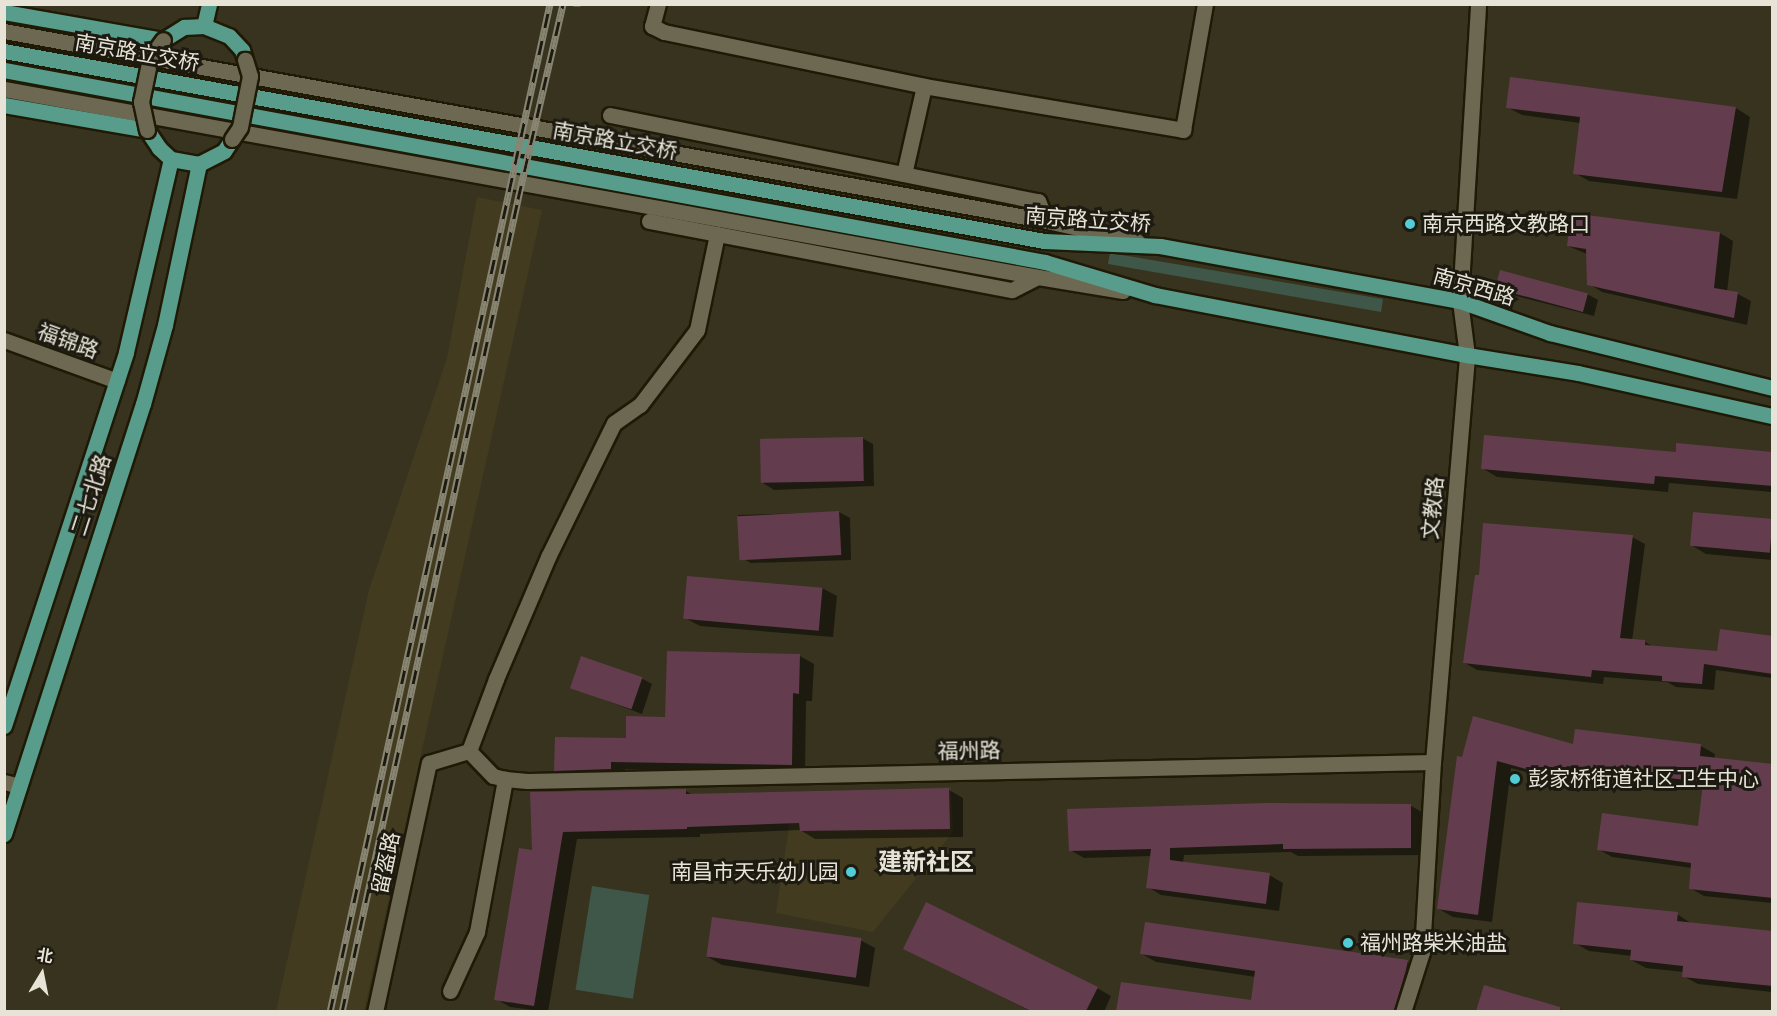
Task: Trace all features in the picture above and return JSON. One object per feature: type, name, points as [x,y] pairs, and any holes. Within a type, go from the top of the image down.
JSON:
[{"type":"main road","points":[[204,26],[208,4]]},
{"type":"main road","points":[[4,12],[163,40],[184,27],[204,26],[229,36],[242,50],[245,60]]},
{"type":"main road","name":"南京路立交桥","points":[[4,51],[1044,242],[1160,246]]},
{"type":"main road","name":"南京路立交桥","points":[[4,70],[1045,261],[1155,296]]},
{"type":"main road","points":[[4,105],[147,130],[159,148],[171,159],[199,164],[224,152],[232,139]]},
{"type":"main road","name":"二七北路","points":[[4,726],[126,352],[171,159]]},
{"type":"main road","name":"二七北路","points":[[4,834],[12,784],[143,404],[165,325],[199,164]]},
{"type":"main road","name":"南京西路","points":[[1160,246],[1460,301],[1550,333],[1773,388]]},
{"type":"main road","points":[[1155,296],[1467,355],[1578,373],[1773,416]]},
{"type":"street","points":[[658,4],[652,26],[664,32],[924,86],[1183,130],[1205,4]]},
{"type":"street","name":"文教路","points":[[1402,1011],[1422,952],[1433,762],[1467,355],[1460,301],[1473,51],[1478,4]]},
{"type":"street","name":"南京路立交桥","points":[[4,31],[1047,220],[1160,246]]},
{"type":"street","points":[[147,130],[141,102],[150,58],[163,40]]},
{"type":"street","points":[[232,139],[240,127],[250,76],[245,60]]},
{"type":"street","points":[[904,174],[924,86]]},
{"type":"street","points":[[4,89],[1038,277],[1155,296]]},
{"type":"street","points":[[610,115],[1038,201],[1047,220]]},
{"type":"street","points":[[650,222],[1012,290],[1038,277]]},
{"type":"street","points":[[450,991],[477,932],[506,779],[493,776],[469,751],[496,679],[548,557],[614,423],[640,405],[697,330],[717,234]]},
{"type":"street","name":"福锦路","points":[[4,340],[117,381]]},
{"type":"street","name":"留盔路","points":[[375,1011],[429,763],[469,751]]},
{"type":"street","name":"福州路","points":[[506,779],[539,781],[1433,762]]},
{"type":"shaded area","points":[[477,197],[542,210],[364,1011],[276,1011],[369,590],[447,358]]},
{"type":"shaded area","name":"南昌市天乐幼儿园","points":[[951,787],[953,832],[873,932],[776,913],[794,793]]},
{"type":"green space","points":[[1110,253],[1383,299],[1381,312],[1108,264]]},
{"type":"green space","points":[[592,886],[649,895],[633,999],[576,990]]},
{"type":"building","points":[[1510,77],[1736,107],[1722,192],[1573,174],[1580,117],[1506,108]]},
{"type":"building","points":[[1571,213],[1720,232],[1714,288],[1738,292],[1734,318],[1587,285],[1586,249],[1567,246]]},
{"type":"building","points":[[1500,270],[1588,294],[1583,312],[1495,288]]},
{"type":"building","points":[[1484,435],[1676,452],[1676,443],[1773,452],[1773,486],[1655,476],[1654,484],[1481,469]]},
{"type":"building","points":[[863,437],[864,481],[761,483],[760,439]]},
{"type":"building","points":[[839,511],[841,555],[739,560],[737,516]]},
{"type":"building","points":[[1693,512],[1772,519],[1770,553],[1690,546]]},
{"type":"building","points":[[1483,523],[1633,535],[1620,638],[1645,640],[1645,645],[1717,651],[1720,629],[1773,636],[1773,674],[1704,664],[1702,684],[1662,681],[1662,676],[1592,670],[1591,677],[1463,663],[1475,575],[1479,575]]},
{"type":"building","points":[[687,576],[822,588],[819,631],[683,619]]},
{"type":"building","points":[[667,651],[800,654],[799,694],[793,693],[792,765],[611,762],[611,769],[554,771],[555,737],[626,738],[626,716],[665,717]]},
{"type":"building","points":[[581,656],[642,677],[631,709],[570,688]]},
{"type":"building","points":[[1473,716],[1573,744],[1575,729],[1701,744],[1700,756],[1773,764],[1773,898],[1689,889],[1691,863],[1597,850],[1602,813],[1698,826],[1703,782],[1567,766],[1563,779],[1497,761],[1478,915],[1437,909],[1457,756],[1462,757]]},
{"type":"building","points":[[949,788],[950,829],[800,831],[799,823],[563,832],[534,1006],[494,1000],[519,848],[532,850],[530,792],[686,789],[686,794]]},
{"type":"building","points":[[1268,803],[1411,804],[1411,848],[1283,849],[1283,844],[1170,848],[1170,860],[1270,873],[1266,904],[1146,888],[1151,849],[1069,851],[1067,809]]},
{"type":"building","points":[[926,902],[1098,987],[1086,1011],[1031,1011],[903,949]]},
{"type":"building","points":[[1577,902],[1678,912],[1677,921],[1773,931],[1773,986],[1682,977],[1683,966],[1630,960],[1631,950],[1573,944]]},
{"type":"building","points":[[712,917],[862,938],[856,978],[706,957]]},
{"type":"building","points":[[1145,922],[1408,960],[1394,1011],[1116,1011],[1121,982],[1251,1000],[1255,971],[1140,954]]},
{"type":"building","points":[[1484,985],[1560,1007],[1560,1011],[1476,1011]]},
{"type":"railway","points":[[330,1012],[550,4]]},
{"type":"railway","points":[[342,1012],[518,199],[563,4]]},
{"type":"place","name":"南京西路文教路口","points":[[1410,224]]},
{"type":"place","name":"彭家桥街道社区卫生中心","points":[[1515,779]]},
{"type":"place","name":"南昌市天乐幼儿园","points":[[851,872]]},
{"type":"place","name":"福州路柴米油盐","points":[[1348,943]]},
{"type":"district","name":"建新社区","points":[[926,862]]}]
